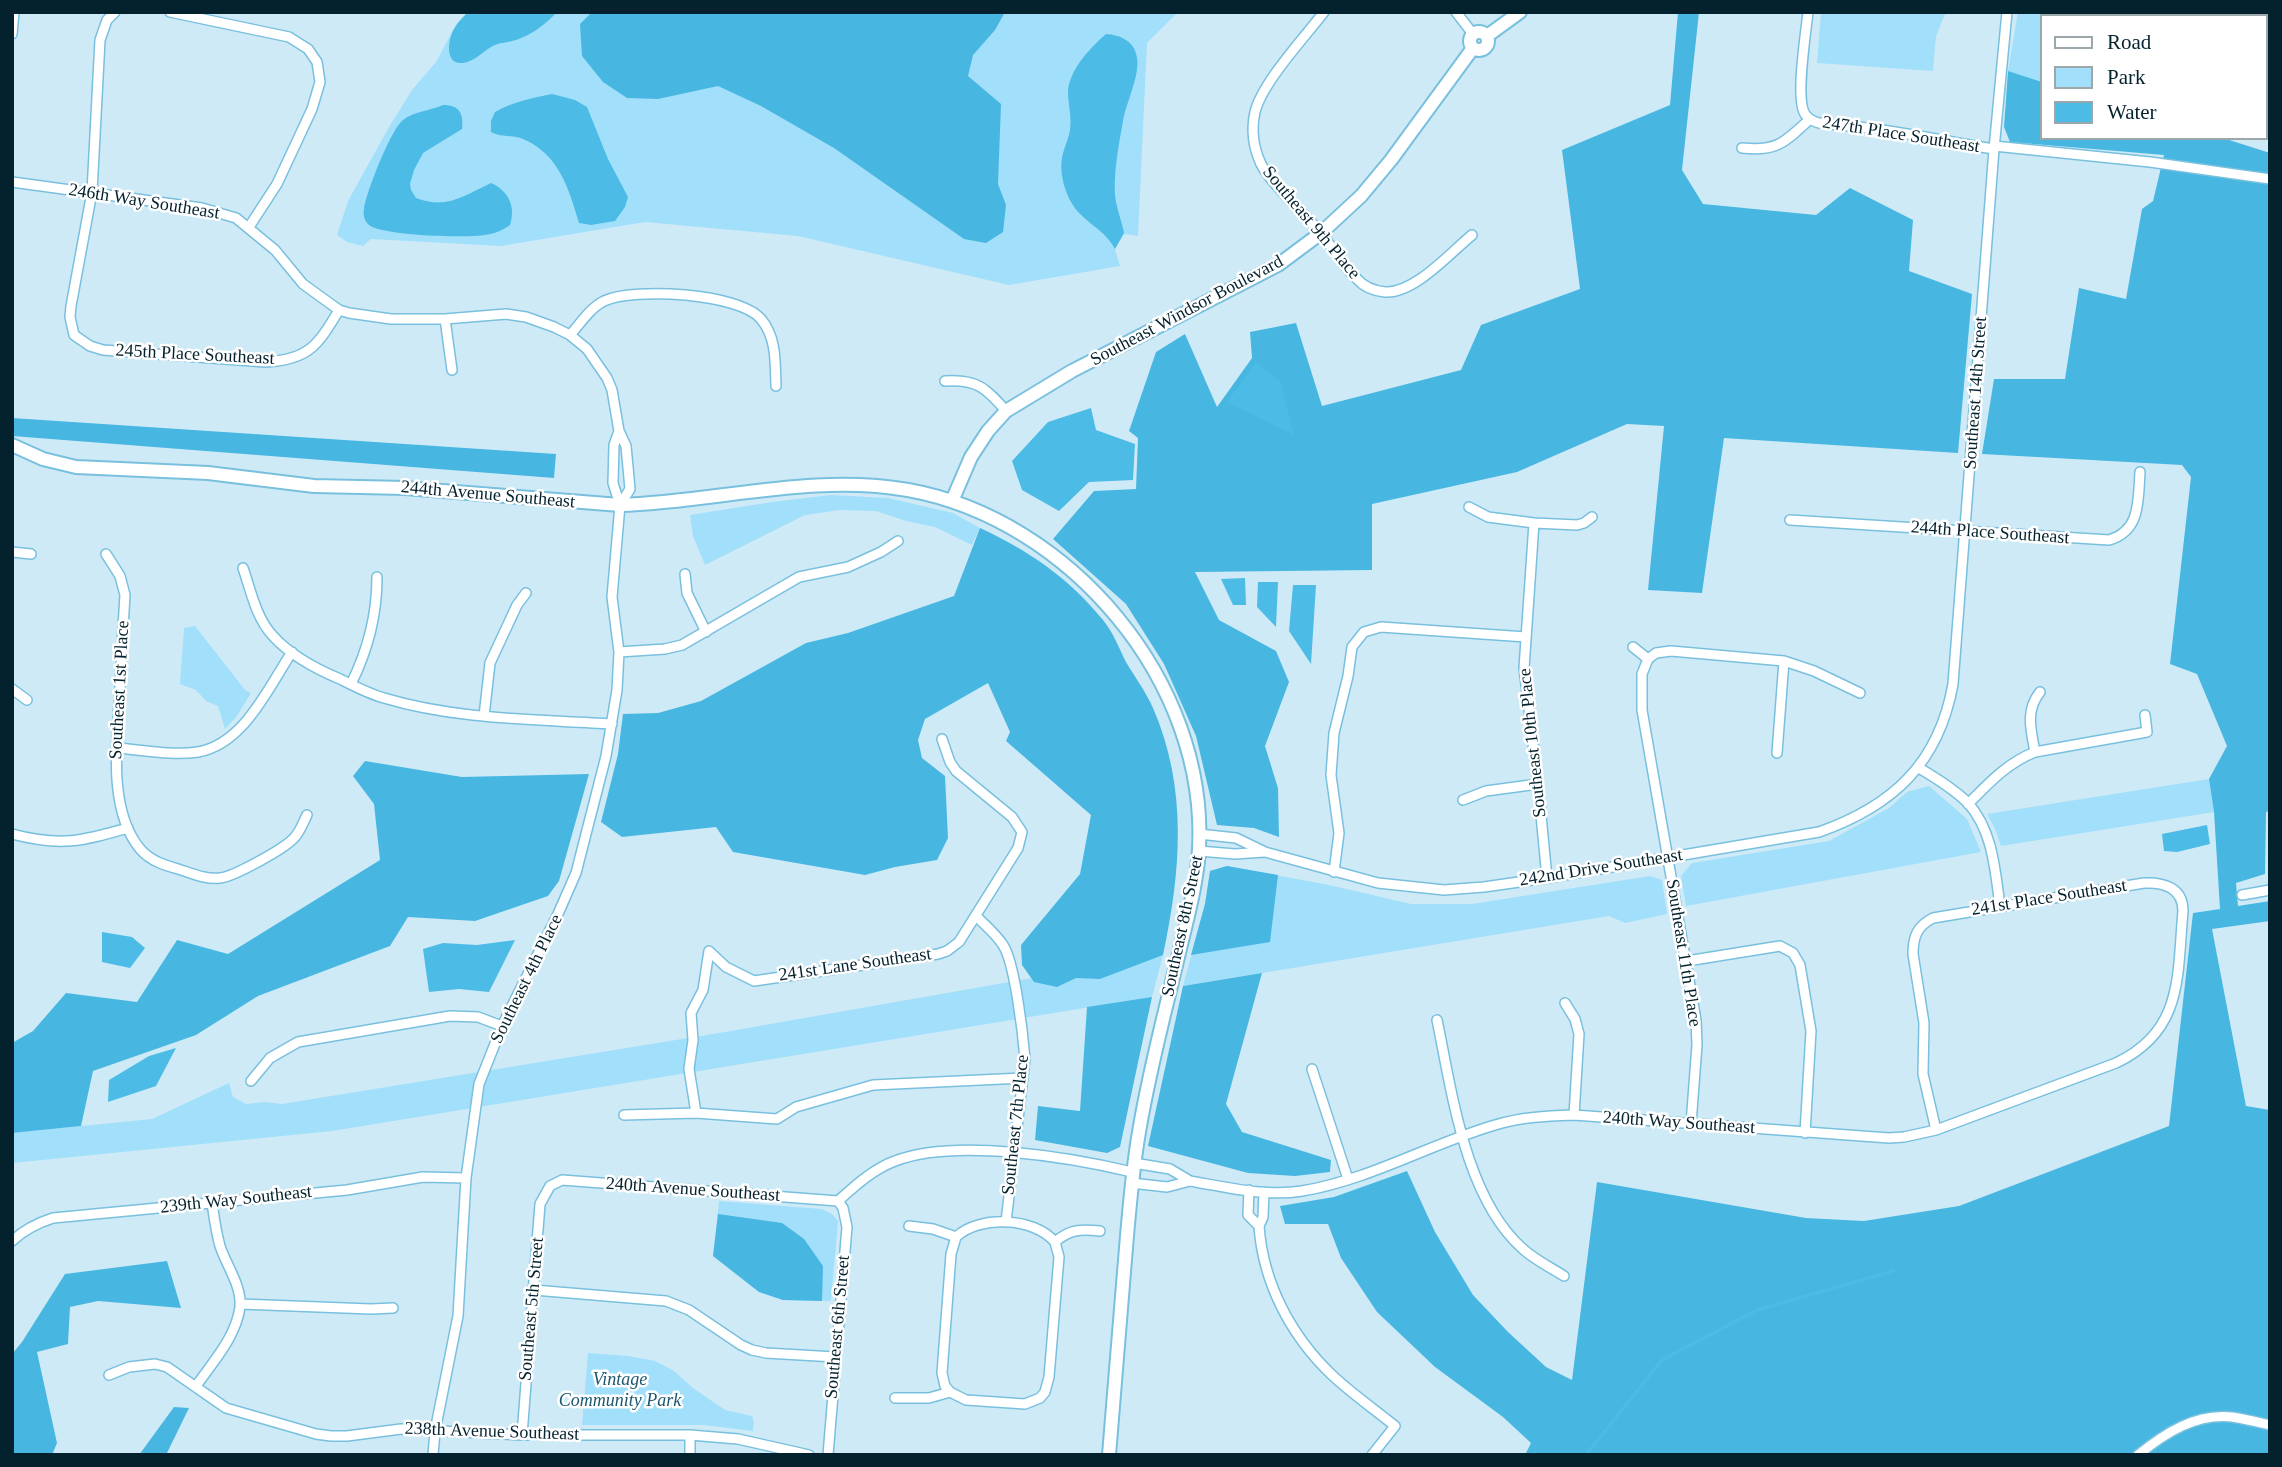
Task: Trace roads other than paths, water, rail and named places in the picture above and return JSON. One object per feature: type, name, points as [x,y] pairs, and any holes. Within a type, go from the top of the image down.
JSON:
[{"type":"street","points":[[12,34],[13,12]]},
{"type":"street","points":[[170,12],[289,37],[308,49],[317,62],[320,82],[312,109],[277,184],[249,227]]},
{"type":"street","name":"Southeast 9th Place","points":[[1324,12],[1261,94],[1253,131],[1256,154],[1263,169],[1321,233],[1357,280],[1368,288],[1399,292],[1413,285],[1472,235]]},
{"type":"street","points":[[1456,12],[1473,41]]},
{"type":"street","name":"Southeast Windsor Boulevard","points":[[951,501],[971,457],[988,431],[1006,411],[1072,371],[1278,265],[1321,233],[1362,196],[1391,160],[1473,41],[1478,50],[1483,48],[1488,42],[1487,36],[1520,12]]},
{"type":"street","points":[[1742,148],[1771,149],[1784,142],[1810,119],[1801,106],[1808,12]]},
{"type":"street","name":"Southeast 14th Street","points":[[1919,768],[1942,727],[1950,704],[1954,675],[1994,147],[2007,12]]},
{"type":"street","points":[[92,192],[100,40],[113,13]]},
{"type":"street","name":"247th Place Southeast","points":[[1810,119],[1823,124],[1876,128],[1994,147],[2150,162],[2270,179]]},
{"type":"street","name":"246th Way Southeast","points":[[12,182],[202,208],[236,218],[275,250],[303,284],[339,310],[391,319],[445,319],[506,314],[541,321],[569,335]]},
{"type":"street","name":"245th Place Southeast","points":[[92,192],[70,317],[74,335],[90,346],[103,350],[265,362],[294,359],[313,349],[339,310]]},
{"type":"street","points":[[569,335],[601,302],[617,297],[647,293],[726,300],[746,307],[759,316],[766,327],[775,352],[776,386]]},
{"type":"street","points":[[445,319],[452,370]]},
{"type":"street","name":"Southeast 4th Place","points":[[569,335],[587,349],[607,378],[616,408],[619,431],[626,446],[630,489],[620,506]]},
{"type":"street","points":[[945,381],[961,380],[977,384],[989,391],[1006,411]]},
{"type":"street","name":"Southeast 4th Place","points":[[433,1455],[435,1431],[458,1316],[466,1178],[479,1084],[502,1026],[576,873],[612,724],[619,652],[612,597],[620,506],[613,483],[614,445],[619,431]]},
{"type":"street","name":"244th Avenue Southeast","points":[[12,445],[18,453],[76,467],[208,473],[314,486],[405,488],[620,506],[834,484],[910,490],[951,501]]},
{"type":"street","name":"244th Place Southeast","points":[[1790,520],[2095,540],[2119,537],[2126,532],[2135,515],[2140,472]]},
{"type":"street","name":"Southeast 8th Street","points":[[951,501],[1027,536],[1075,574],[1111,609],[1138,644],[1162,687],[1187,753],[1196,795],[1199,851],[1193,892],[1153,1061],[1132,1172],[1109,1455]]},
{"type":"street","points":[[1469,507],[1488,517],[1534,523],[1577,525],[1592,517]]},
{"type":"street","name":"Southeast 10th Place","points":[[1534,523],[1524,668],[1547,878]]},
{"type":"street","points":[[619,652],[665,649],[681,645],[799,577],[848,567],[898,541]]},
{"type":"street","points":[[12,552],[31,554]]},
{"type":"street","name":"Southeast 1st Place","points":[[106,554],[120,576],[125,595],[117,787],[128,828]]},
{"type":"street","points":[[243,569],[262,622],[273,637],[326,673],[381,697],[416,707],[484,716],[612,724]]},
{"type":"street","points":[[685,574],[687,593],[706,632]]},
{"type":"street","points":[[351,684],[369,642],[375,614],[377,577]]},
{"type":"street","points":[[484,716],[490,663],[517,605],[526,593]]},
{"type":"street","points":[[1334,872],[1339,833],[1331,755],[1352,646],[1364,632],[1381,628],[1526,638]]},
{"type":"street","points":[[1633,647],[1648,659],[1656,653],[1671,651],[1784,661],[1814,671],[1860,693]]},
{"type":"street","points":[[117,748],[198,752],[221,744],[233,737],[244,724],[292,652]]},
{"type":"street","name":"Southeast 11th Place","points":[[1648,659],[1642,674],[1642,710],[1696,1020],[1697,1045],[1691,1124]]},
{"type":"street","points":[[1777,752],[1784,661]]},
{"type":"street","points":[[12,689],[27,700]]},
{"type":"street","points":[[2035,752],[2030,718],[2032,703],[2040,692]]},
{"type":"street","points":[[1968,804],[2009,765],[2035,752],[2147,732],[2145,715]]},
{"type":"street","name":"241st Lane Southeast","points":[[696,1113],[689,1069],[693,1040],[691,1013],[703,990],[709,951],[726,967],[754,981],[938,954],[953,948],[959,942],[1018,848],[1022,832],[1012,817],[956,771],[942,739]]},
{"type":"street","points":[[1919,768],[1968,804],[1980,821],[1993,855],[2000,906]]},
{"type":"street","name":"242nd Drive Southeast","points":[[1199,834],[1236,838],[1265,852],[1378,883],[1444,890],[1485,887],[1819,832],[1875,807],[1919,768]]},
{"type":"street","points":[[1462,800],[1486,791],[1538,784]]},
{"type":"street","points":[[12,834],[58,842],[81,841],[128,828],[137,844],[151,859],[197,875],[220,878],[232,875],[288,844],[307,816]]},
{"type":"street","name":"242nd Drive Southeast","points":[[1199,851],[1235,854],[1265,852]]},
{"type":"street","name":"241st Place Southeast","points":[[1936,1130],[1923,1074],[1925,1039],[1913,954],[1915,935],[1925,922],[1933,918],[2154,883],[2173,888],[2183,902],[2174,996],[2166,1019],[2157,1031]]},
{"type":"street","points":[[2242,894],[2270,890]]},
{"type":"street","name":"Southeast 7th Place","points":[[976,916],[1004,945],[1011,965],[1024,1039],[1023,1079],[1006,1222]]},
{"type":"street","points":[[1686,961],[1770,946],[1787,949],[1798,960],[1811,1031],[1805,1133]]},
{"type":"street","points":[[1565,1003],[1575,1019],[1579,1034],[1574,1115]]},
{"type":"street","points":[[251,1081],[270,1058],[298,1042],[450,1016],[478,1017],[502,1026]]},
{"type":"street","points":[[1437,1020],[1462,1137],[1486,1200],[1498,1221],[1523,1249],[1564,1276]]},
{"type":"street","name":"240th Way Southeast","points":[[1132,1172],[1170,1169],[1190,1181],[1264,1192],[1301,1191],[1348,1178],[1494,1125],[1514,1120],[1574,1115],[1889,1138],[1936,1130],[2116,1063],[2138,1051],[2157,1031]]},
{"type":"street","points":[[1312,1069],[1348,1178]]},
{"type":"street","points":[[624,1115],[696,1113],[777,1119],[796,1107],[873,1085],[1023,1079]]},
{"type":"street","name":"240th Way Southeast","points":[[838,1201],[878,1170],[894,1161],[922,1153],[1013,1153],[1088,1161],[1132,1172],[1167,1187],[1190,1181]]},
{"type":"street","name":"239th Way Southeast","points":[[12,1241],[24,1230],[53,1218],[347,1189],[423,1177],[466,1178]]},
{"type":"street","name":"240th Avenue Southeast","points":[[550,1186],[562,1180],[838,1201]]},
{"type":"street","name":"Southeast 5th Street","points":[[522,1435],[540,1204],[550,1186]]},
{"type":"street","points":[[1249,1190],[1248,1215],[1259,1226]]},
{"type":"street","points":[[1264,1192],[1263,1217],[1259,1226],[1265,1266],[1273,1288],[1298,1336],[1332,1375],[1395,1426],[1371,1455]]},
{"type":"street","name":"Southeast 6th Street","points":[[828,1455],[847,1227],[843,1208],[838,1201]]},
{"type":"street","points":[[196,1386],[229,1339],[240,1304],[238,1291],[220,1246],[212,1203]]},
{"type":"street","points":[[1006,1222],[1042,1231],[1055,1242],[1059,1257],[1049,1377],[1045,1392],[1040,1398],[1025,1404],[966,1400],[950,1392],[945,1386],[942,1373],[951,1254],[956,1237],[972,1226],[1006,1222]]},
{"type":"street","points":[[909,1226],[933,1229],[956,1237]]},
{"type":"street","points":[[1055,1242],[1073,1230],[1100,1231]]},
{"type":"street","points":[[534,1290],[666,1301],[689,1310],[752,1350],[835,1357]]},
{"type":"street","points":[[240,1304],[371,1310],[393,1308]]},
{"type":"street","name":"238th Avenue Southeast","points":[[109,1375],[129,1367],[155,1364],[167,1367],[226,1408],[316,1434],[347,1436],[401,1429],[522,1435],[690,1435],[738,1439],[809,1455]]},
{"type":"street","points":[[895,1398],[929,1398],[950,1392]]},
{"type":"street","points":[[2138,1455],[2157,1440],[2194,1421],[2231,1417],[2270,1425]]},
{"type":"street","points":[[690,1435],[690,1455]]},
{"type":"water","points":[[468,12],[557,12],[525,37],[498,44],[474,59],[457,63],[450,56],[450,39],[455,27]]},
{"type":"water","points":[[1106,34],[1130,43],[1137,58],[1135,81],[1123,121],[1116,162],[1115,193],[1124,233],[1115,249],[1071,202],[1061,170],[1070,125],[1069,84],[1081,60]]},
{"type":"water","points":[[552,94],[575,100],[587,107],[608,159],[628,197],[625,207],[615,221],[591,225],[579,223],[561,174],[546,154],[523,139],[491,132],[491,121],[495,112],[515,103]]},
{"type":"water","points":[[443,105],[457,108],[462,119],[462,129],[423,153],[414,170],[411,190],[416,198],[446,202],[491,183],[507,195],[512,212],[510,225],[490,234],[447,236],[407,234],[375,228],[368,224],[364,215],[366,201],[392,135],[403,120]]},
{"type":"water","points":[[1256,362],[1280,381],[1294,435],[1227,402]]},
{"type":"water","points":[[1091,408],[1096,430],[1135,444],[1133,480],[1089,482],[1059,511],[1022,490],[1012,461],[1048,422]]},
{"type":"water","points":[[1245,578],[1246,605],[1233,605],[1221,579]]},
{"type":"water","points":[[1258,582],[1278,582],[1276,627],[1257,607]]},
{"type":"water","points":[[1293,585],[1316,585],[1311,664],[1289,631]]},
{"type":"water","points":[[2207,825],[2210,844],[2177,852],[2164,851],[2162,834]]},
{"type":"water","points":[[102,932],[132,937],[145,948],[130,968],[102,962]]},
{"type":"water","points":[[515,940],[489,992],[459,989],[429,992],[423,949],[443,943],[477,945]]},
{"type":"water","points":[[176,1048],[156,1086],[108,1102],[109,1080],[149,1056]]},
{"type":"waterway","points":[[1586,1455],[1662,1360],[1757,1310],[1893,1271]]},
{"type":"park label","name":"Vintage Community Park","points":[[620,1390]]}]
